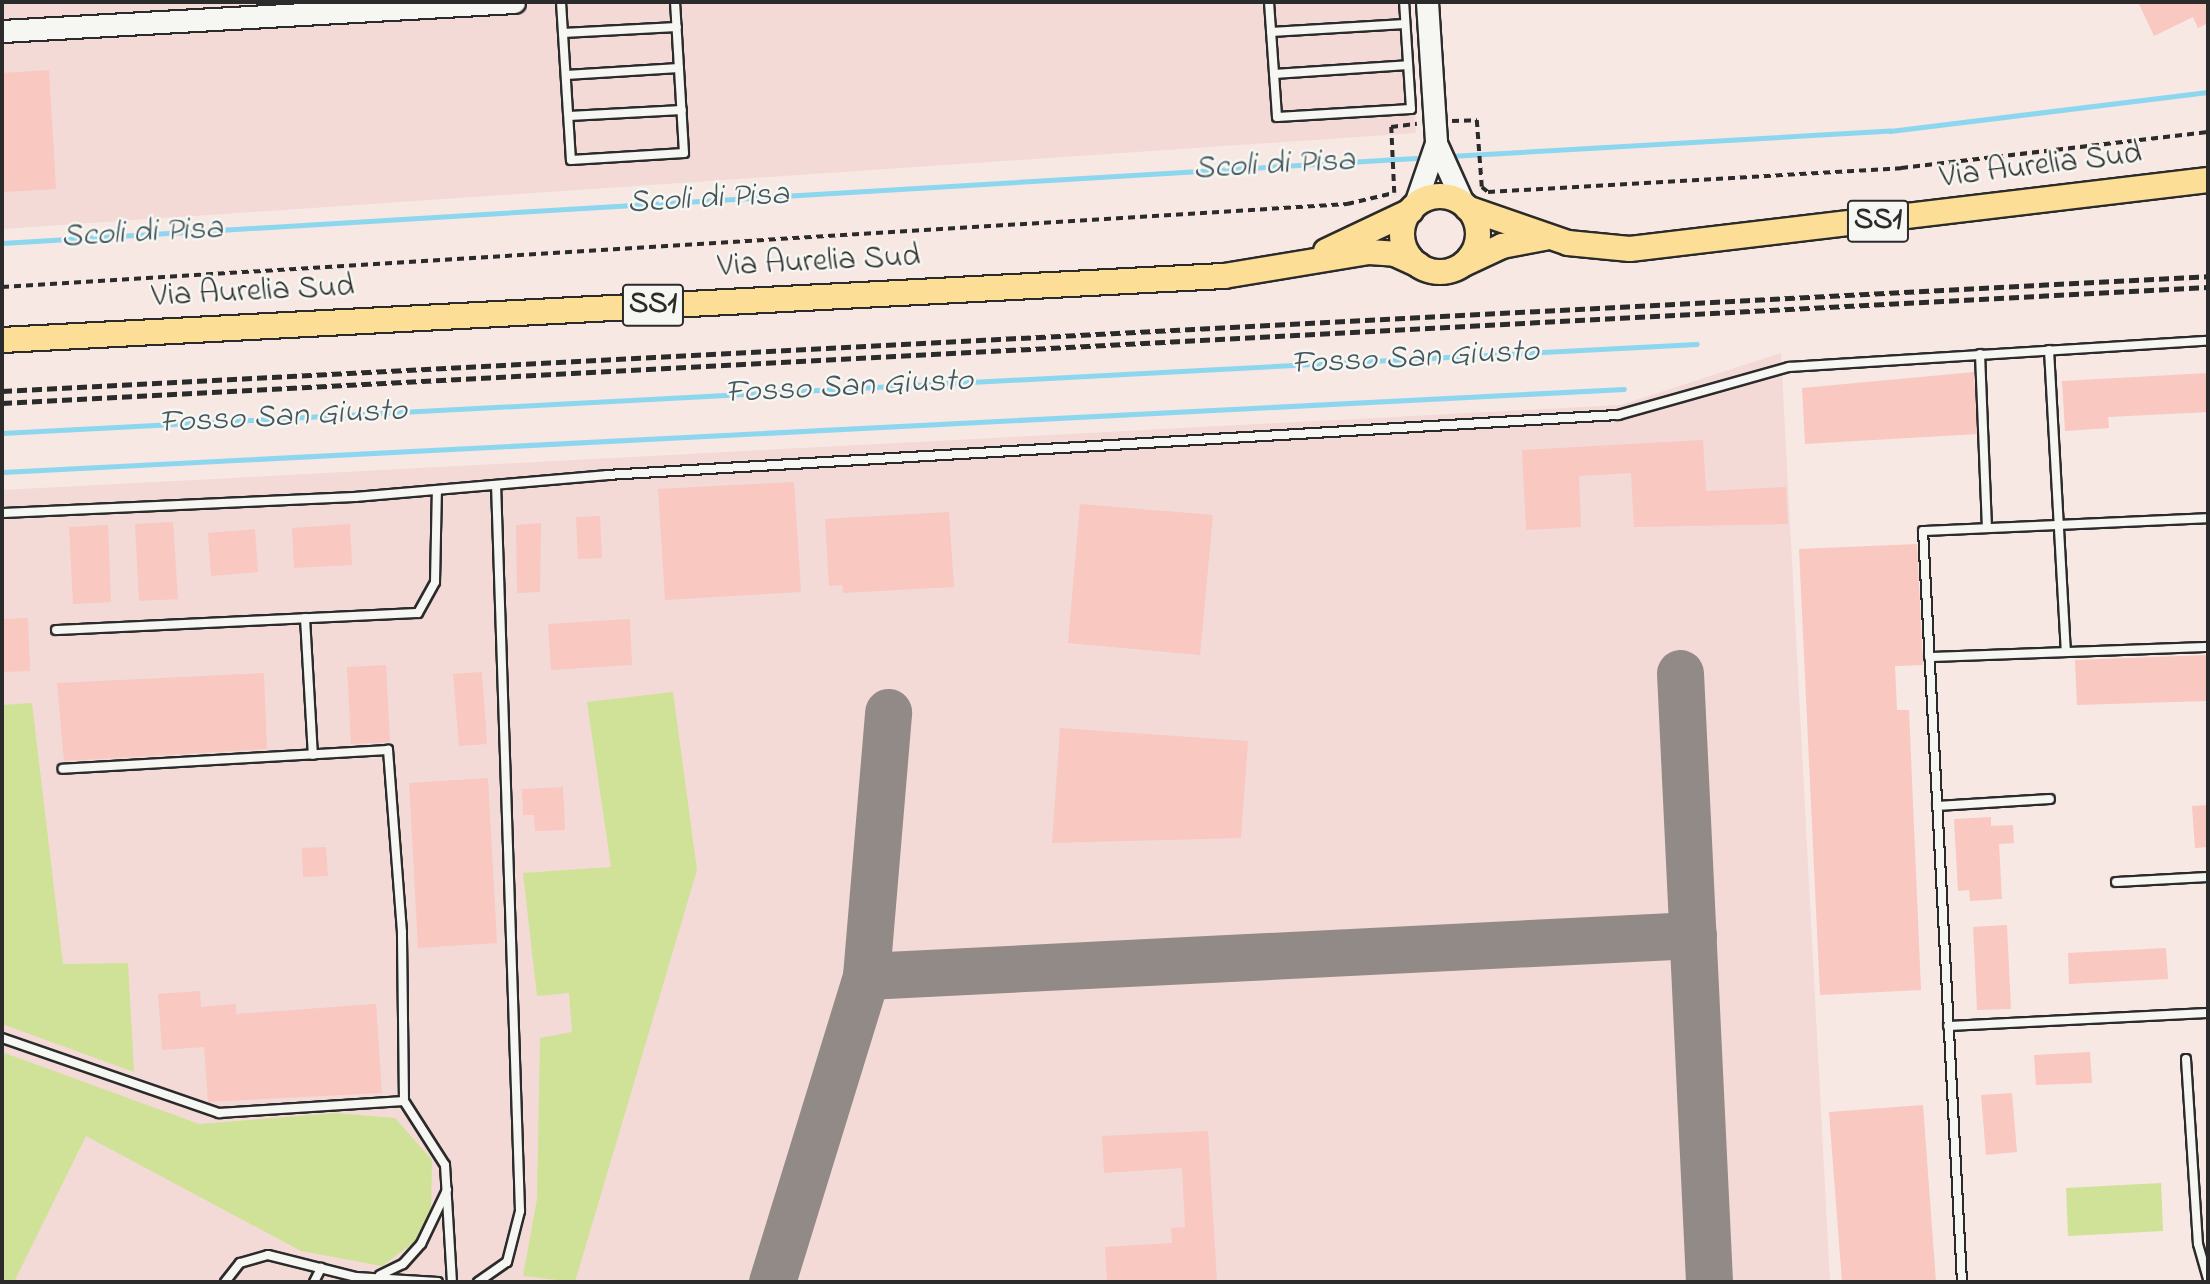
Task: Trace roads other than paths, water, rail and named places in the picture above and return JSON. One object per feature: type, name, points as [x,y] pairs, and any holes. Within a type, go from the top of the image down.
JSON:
[{"type":"main road","name":"Via Aurelia Sud","points":[[1548,238],[1615,249],[1684,244],[2208,180]]},
{"type":"main road","name":"SS1","points":[[1304,261],[1436,197],[1548,238]]},
{"type":"main road","points":[[1464,264],[1478,234],[1465,206]]},
{"type":"main road","points":[[1413,209],[1404,243],[1419,265]]},
{"type":"main road","name":"SS1","points":[[1304,261],[1383,252],[1442,272],[1512,242],[1548,238]]},
{"type":"main road","name":"Via Aurelia Sud","points":[[2,340],[1224,276],[1304,261]]},
{"type":"street","points":[[2,31],[514,2]]},
{"type":"street","points":[[1427,2],[1436,143],[1465,206]]},
{"type":"street","points":[[1413,209],[1436,143]]},
{"type":"lane","points":[[561,2],[571,159],[684,153],[675,2]]},
{"type":"lane","points":[[1269,2],[1277,117],[1411,109],[1404,2]]},
{"type":"lane","points":[[1271,32],[1405,24]]},
{"type":"lane","points":[[563,33],[677,27]]},
{"type":"lane","points":[[1274,74],[1408,65]]},
{"type":"lane","points":[[566,75],[679,68]]},
{"type":"lane","points":[[569,116],[682,110]]},
{"type":"lane","points":[[2,513],[437,490],[1618,415],[1789,367],[2208,341]]},
{"type":"lane","points":[[2049,350],[2066,652]]},
{"type":"lane","points":[[1980,354],[1987,528]]},
{"type":"lane","points":[[478,1282],[507,1262],[520,1211],[496,485]]},
{"type":"lane","points":[[56,630],[418,613],[435,582],[437,490]]},
{"type":"lane","points":[[1962,1282],[1923,531],[2208,518]]},
{"type":"lane","points":[[305,618],[313,755]]},
{"type":"lane","points":[[1929,657],[2208,647]]},
{"type":"lane","points":[[63,769],[388,750],[402,933],[404,1101],[445,1165],[452,1282]]},
{"type":"lane","points":[[1937,806],[2050,799]]},
{"type":"lane","points":[[2116,883],[2208,877]]},
{"type":"lane","points":[[1948,1026],[2208,1013]]},
{"type":"lane","points":[[2,1038],[219,1113],[404,1101]]},
{"type":"lane","points":[[2186,1059],[2198,1244],[2208,1280]]},
{"type":"lane","points":[[377,1276],[404,1264],[421,1244],[448,1188]]},
{"type":"lane","points":[[2196,1197],[2208,1196]]},
{"type":"lane","points":[[225,1282],[254,1256],[377,1276],[438,1282]]},
{"type":"lane","points":[[314,1282],[321,1268]]},
{"type":"waterway","points":[[1450,156],[1890,131],[2208,92]]},
{"type":"waterway","name":"Scoli di Pisa","points":[[2,243],[1415,158]]},
{"type":"waterway","name":"Fosso San Giusto","points":[[2,433],[1697,344]]},
{"type":"waterway","points":[[2,472],[1624,389]]},
{"type":"railway","points":[[2,391],[2208,276]]},
{"type":"railway","points":[[2,403],[2208,287]]}]
